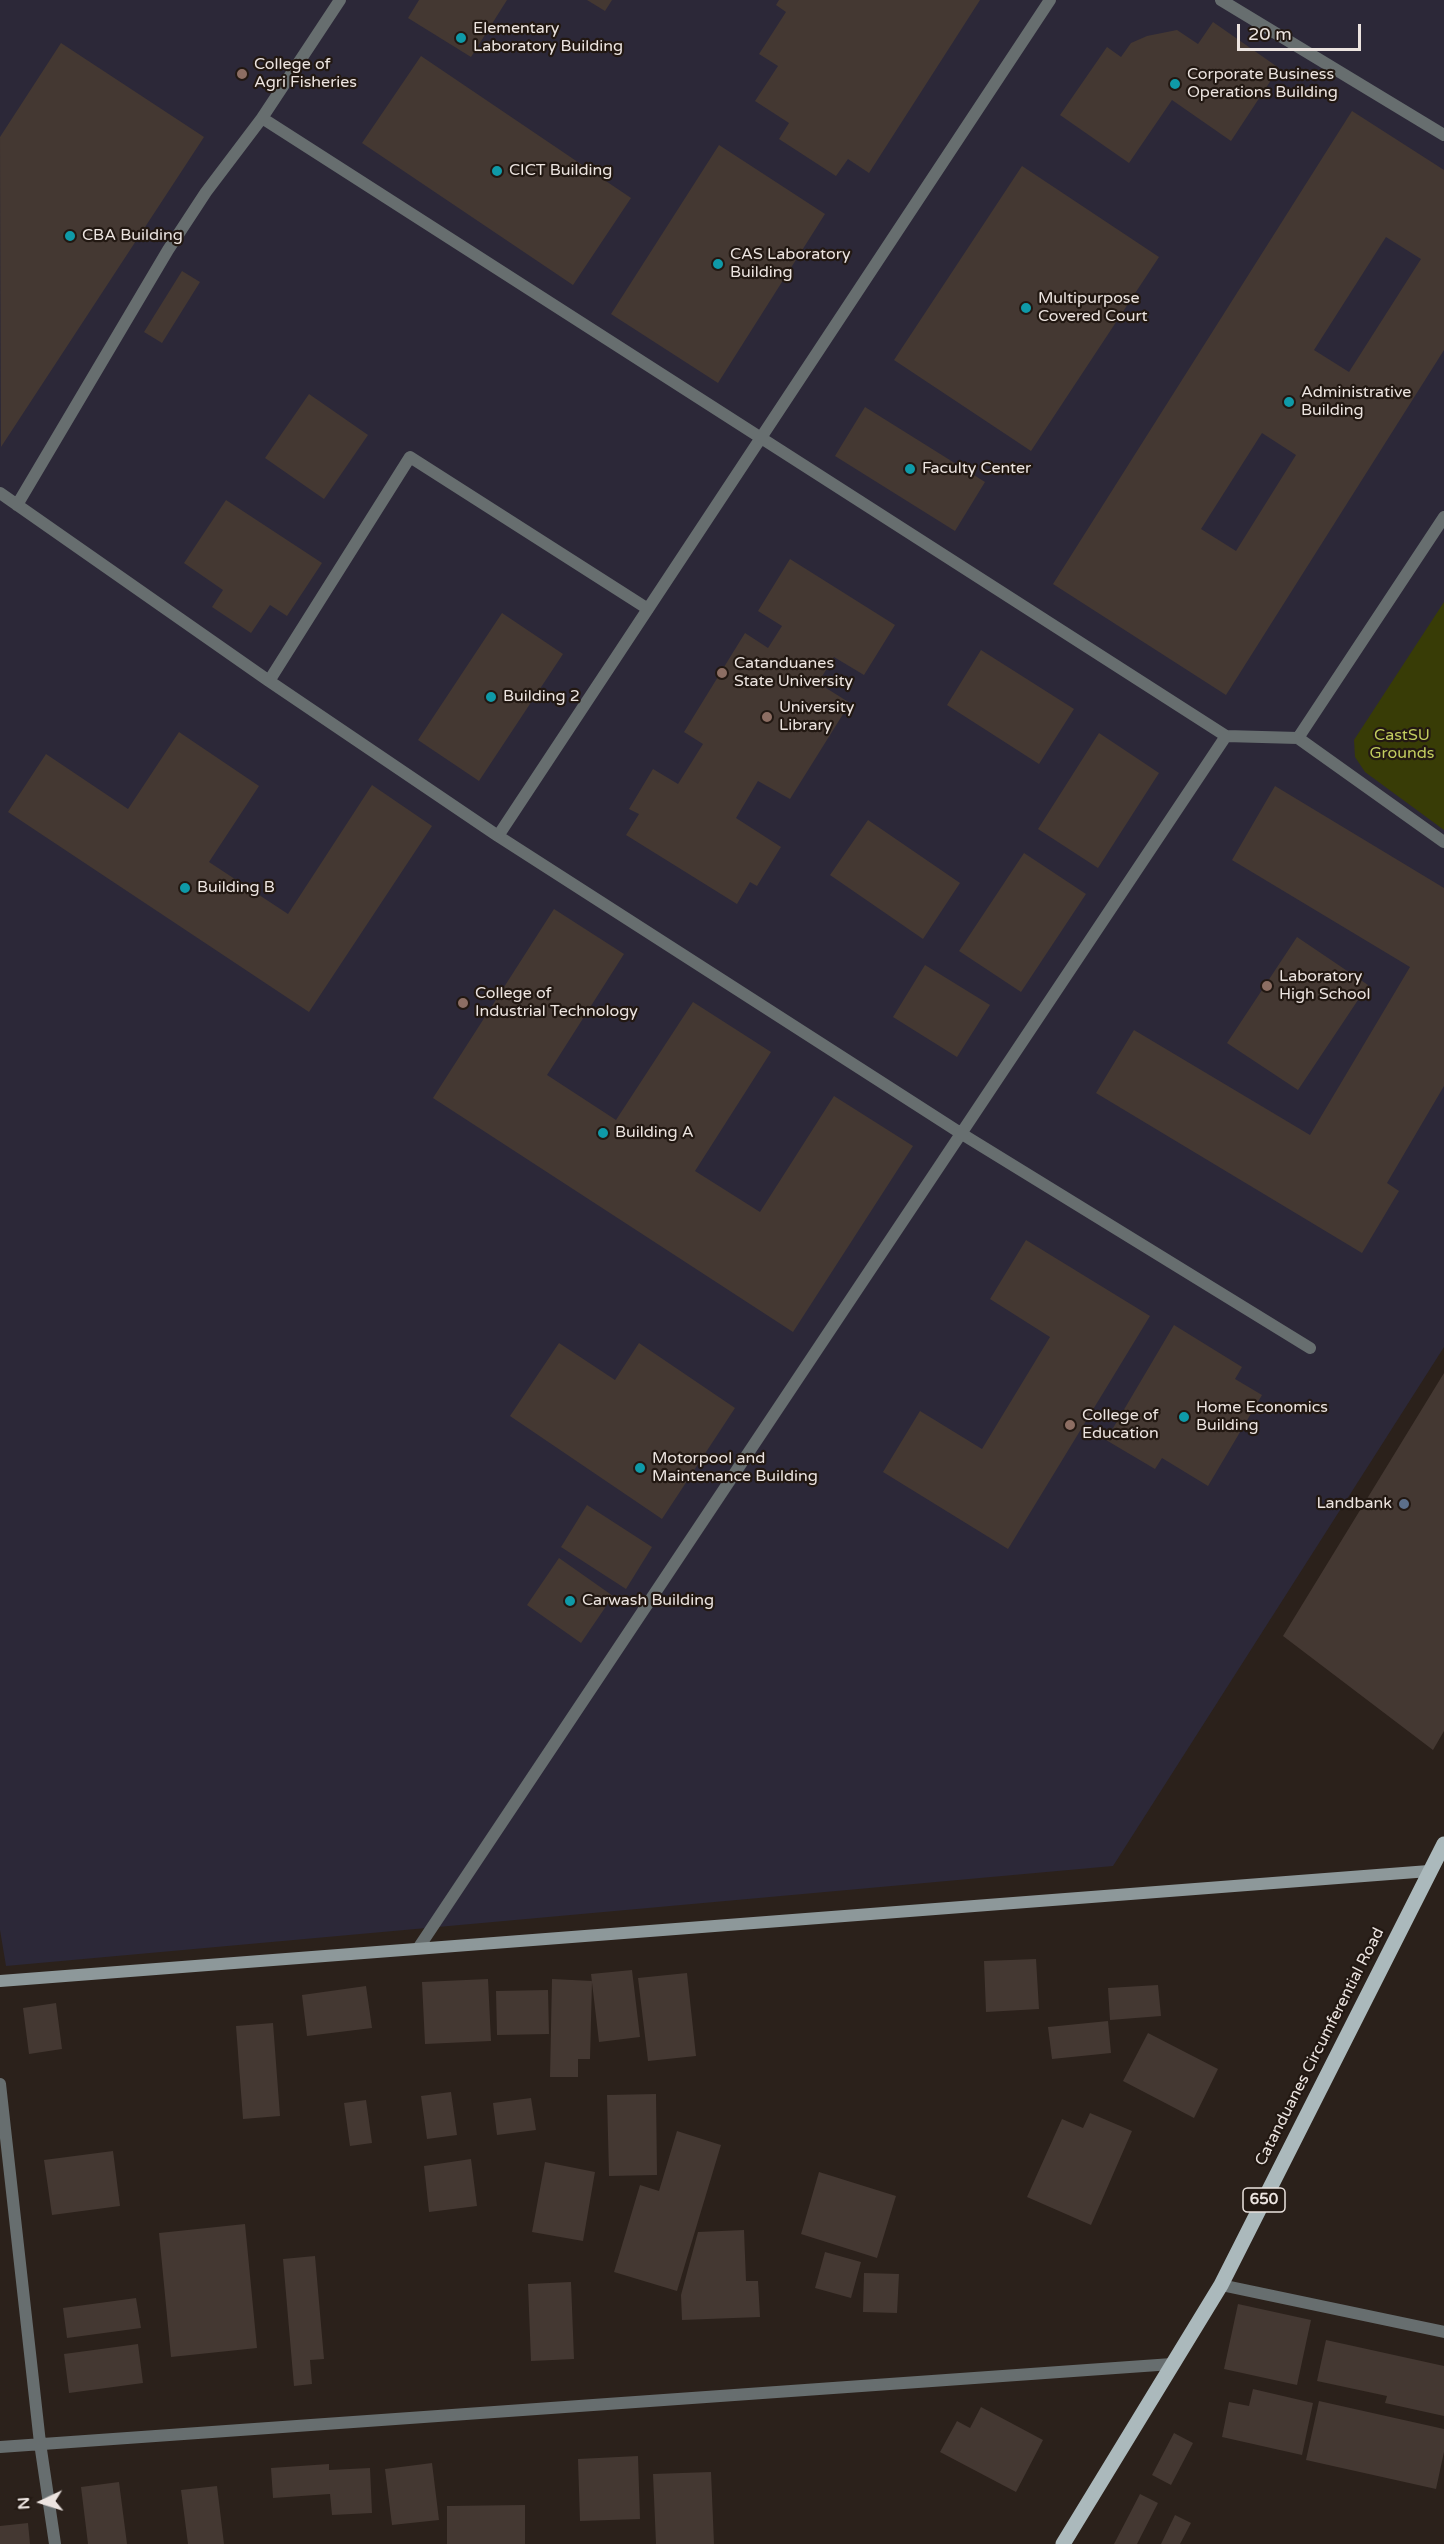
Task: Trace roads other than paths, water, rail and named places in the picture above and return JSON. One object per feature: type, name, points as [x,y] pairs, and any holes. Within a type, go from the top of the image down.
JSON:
[{"type":"main road","name":"Catanduanes Circumferential Road","points":[[1063,2544],[1221,2285],[1444,1844]]},
{"type":"street","points":[[17,505],[168,250],[206,192],[262,118],[340,0]]},
{"type":"street","points":[[498,836],[1050,0]]},
{"type":"street","points":[[1221,0],[1444,135]]},
{"type":"street","points":[[262,118],[1226,736],[1298,738],[1444,842]]},
{"type":"street","points":[[269,681],[410,457],[648,609]]},
{"type":"street","points":[[0,493],[269,681],[498,836],[962,1134],[1310,1348]]},
{"type":"street","points":[[1298,738],[1444,517]]},
{"type":"street","points":[[419,1947],[1226,736]]},
{"type":"street","points":[[0,1981],[1429,1871]]},
{"type":"street","points":[[0,2084],[40,2443],[55,2544]]},
{"type":"street","points":[[1221,2285],[1444,2332]]},
{"type":"street","points":[[0,2447],[1172,2364]]},
{"type":"place","name":"Elementary Laboratory Building","points":[[461,38]]},
{"type":"place","name":"College of Agri Fisheries","points":[[242,74]]},
{"type":"place","name":"Corporate Business Operations Building","points":[[1175,84]]},
{"type":"place","name":"CICT Building","points":[[497,171]]},
{"type":"place","name":"CBA Building","points":[[70,236]]},
{"type":"place","name":"CAS Laboratory Building","points":[[718,264]]},
{"type":"place","name":"Multipurpose Covered Court","points":[[1026,308]]},
{"type":"place","name":"Administrative Building","points":[[1289,402]]},
{"type":"place","name":"Faculty Center","points":[[910,469]]},
{"type":"place","name":"Catanduanes State University","points":[[722,673]]},
{"type":"place","name":"Building 2","points":[[491,697]]},
{"type":"place","name":"University Library","points":[[767,717]]},
{"type":"place","name":"Building B","points":[[185,888]]},
{"type":"place","name":"Laboratory High School","points":[[1267,986]]},
{"type":"place","name":"College of Industrial Technology","points":[[463,1003]]},
{"type":"place","name":"Building A","points":[[603,1133]]},
{"type":"place","name":"Home Economics Building","points":[[1184,1417]]},
{"type":"place","name":"College of Education","points":[[1070,1425]]},
{"type":"place","name":"Motorpool and Maintenance Building","points":[[640,1468]]},
{"type":"place","name":"Landbank","points":[[1404,1504]]},
{"type":"place","name":"Carwash Building","points":[[570,1601]]},
{"type":"park label","name":"CastSU Grounds","points":[[1402,745]]}]
